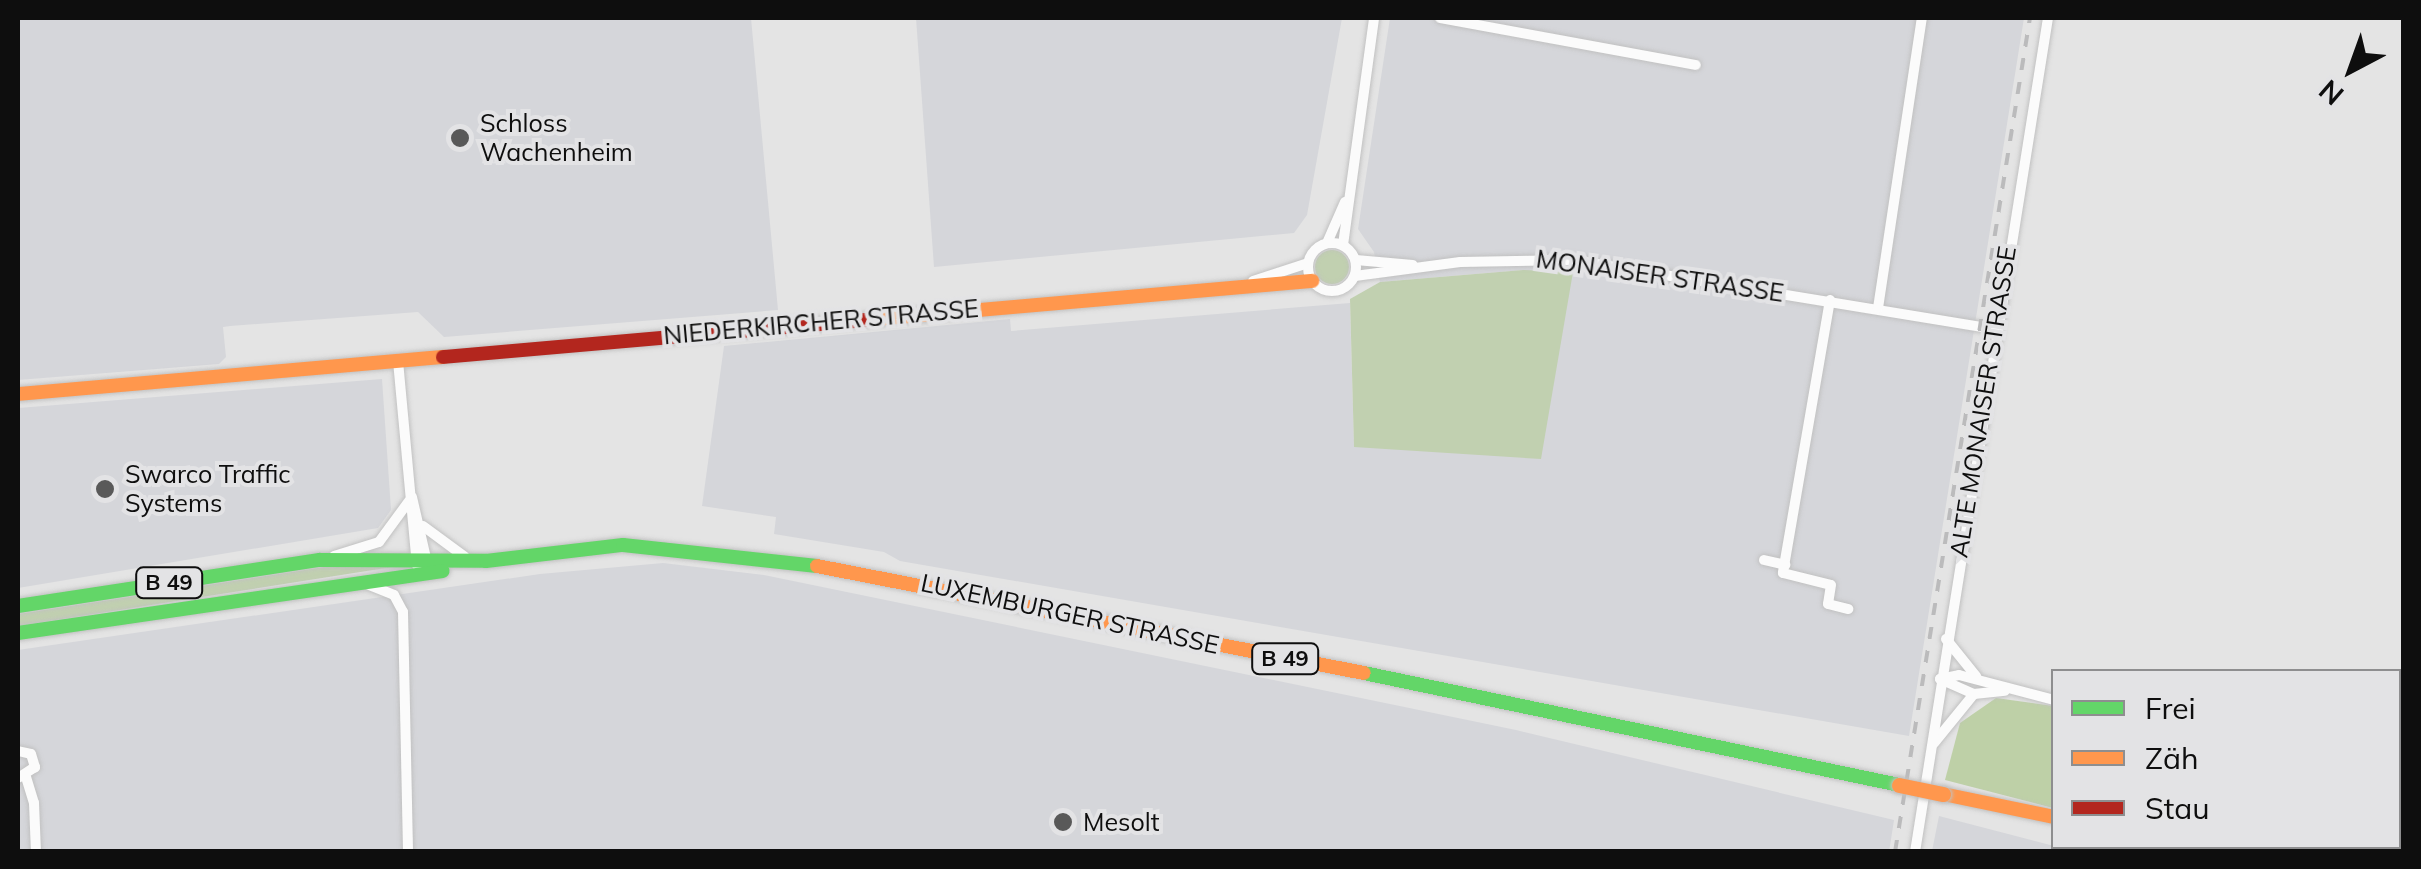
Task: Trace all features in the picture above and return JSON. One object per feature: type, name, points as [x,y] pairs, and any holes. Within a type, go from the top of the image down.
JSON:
[{"type":"main road","name":"NIEDERKIRCHER STRASSE","points":[[18,394],[1312,281]]},
{"type":"main road","name":"LUXEMBURGER STRASSE","points":[[18,606],[320,560],[423,567],[623,546],[812,564],[990,594],[2051,815]]},
{"type":"main road","name":"LUXEMBURGER STRASSE","points":[[18,633],[364,583],[423,567]]},
{"type":"street","points":[[1343,245],[1374,18]]},
{"type":"street","points":[[1440,18],[1696,65]]},
{"type":"street","points":[[1878,308],[1922,18]]},
{"type":"street","name":"ALTE MONAISER STRASSE","points":[[1915,852],[1994,329],[2048,18]]},
{"type":"street","points":[[1327,244],[1343,245],[1356,260],[1354,276],[1338,291],[1312,281],[1308,263],[1327,244],[1348,192]]},
{"type":"street","name":"MONAISER STRASSE","points":[[1356,260],[1429,267]]},
{"type":"street","name":"MONAISER STRASSE","points":[[1354,276],[1429,267],[1572,260],[1994,329]]},
{"type":"street","name":"NIEDERKIRCHER STRASSE","points":[[1244,284],[1308,263]]},
{"type":"street","points":[[1823,617],[1831,585],[1784,573],[1830,300]]},
{"type":"street","points":[[398,361],[423,567]]},
{"type":"street","points":[[412,496],[423,526],[423,567]]},
{"type":"street","points":[[320,560],[379,542],[412,496]]},
{"type":"street","points":[[423,526],[452,552],[486,561]]},
{"type":"street","points":[[1764,560],[1785,565]]},
{"type":"street","points":[[364,583],[400,602],[408,664],[408,852]]},
{"type":"street","points":[[1828,604],[1848,609]]},
{"type":"street","points":[[1946,638],[1981,680]]},
{"type":"street","points":[[1940,678],[1981,680],[2051,699]]},
{"type":"street","points":[[1940,678],[1974,694],[2006,690]]},
{"type":"street","points":[[1929,753],[1974,694]]},
{"type":"street","points":[[18,751],[35,760],[22,778],[34,803],[36,852]]},
{"type":"shaded area","points":[[18,18],[751,18],[778,310],[444,337],[418,312],[230,326],[223,327],[226,357],[219,364],[18,380]]},
{"type":"shaded area","points":[[916,18],[1342,18],[1307,215],[1294,233],[934,267]]},
{"type":"shaded area","points":[[1390,18],[2024,18],[1909,736],[900,561],[884,552],[774,534],[776,517],[702,506],[724,346],[1010,319],[1011,331],[1350,303],[1354,447],[1523,270],[1380,282],[1374,252],[1358,229]]},
{"type":"shaded area","points":[[382,379],[391,510],[378,528],[18,588],[18,408]]},
{"type":"shaded area","points":[[663,563],[764,575],[1516,730],[1894,820],[1889,852],[18,851],[18,650],[540,574]]},
{"type":"shaded area","points":[[1939,816],[2051,845],[2051,849],[2086,851],[1932,851]]},
{"type":"green space","points":[[1332,250],[1344,255],[1349,267],[1344,279],[1332,284],[1320,279],[1315,267],[1320,255]]},
{"type":"green space","points":[[1523,270],[1573,272],[1541,459],[1354,447],[1350,299],[1380,282]]},
{"type":"green space","points":[[337,565],[392,567],[18,626],[18,614]]},
{"type":"green space","points":[[1996,698],[2051,706],[2051,807],[1945,780],[1960,723]]},
{"type":"railway","points":[[1895,852],[2030,18]]},
{"type":"traffic: fast","points":[[18,606],[320,560],[486,561],[623,545],[817,566]]},
{"type":"traffic: fast","points":[[18,633],[443,571]]},
{"type":"traffic: fast","points":[[1364,673],[1899,785]]},
{"type":"traffic: slow","points":[[876,319],[1312,281]]},
{"type":"traffic: slow","points":[[18,394],[443,357]]},
{"type":"traffic: slow","points":[[817,566],[1364,673]]},
{"type":"traffic: slow","points":[[1899,785],[1943,794]]},
{"type":"traffic: slow","points":[[1943,794],[2051,816]]},
{"type":"traffic: slow","points":[[2212,849],[2224,852]]},
{"type":"traffic: jam","points":[[443,357],[876,319]]},
{"type":"place","name":"Schloss Wachenheim","points":[[460,138]]},
{"type":"place","name":"Swarco Traffic Systems","points":[[105,489]]},
{"type":"place","name":"Mesolt","points":[[1063,822]]}]
